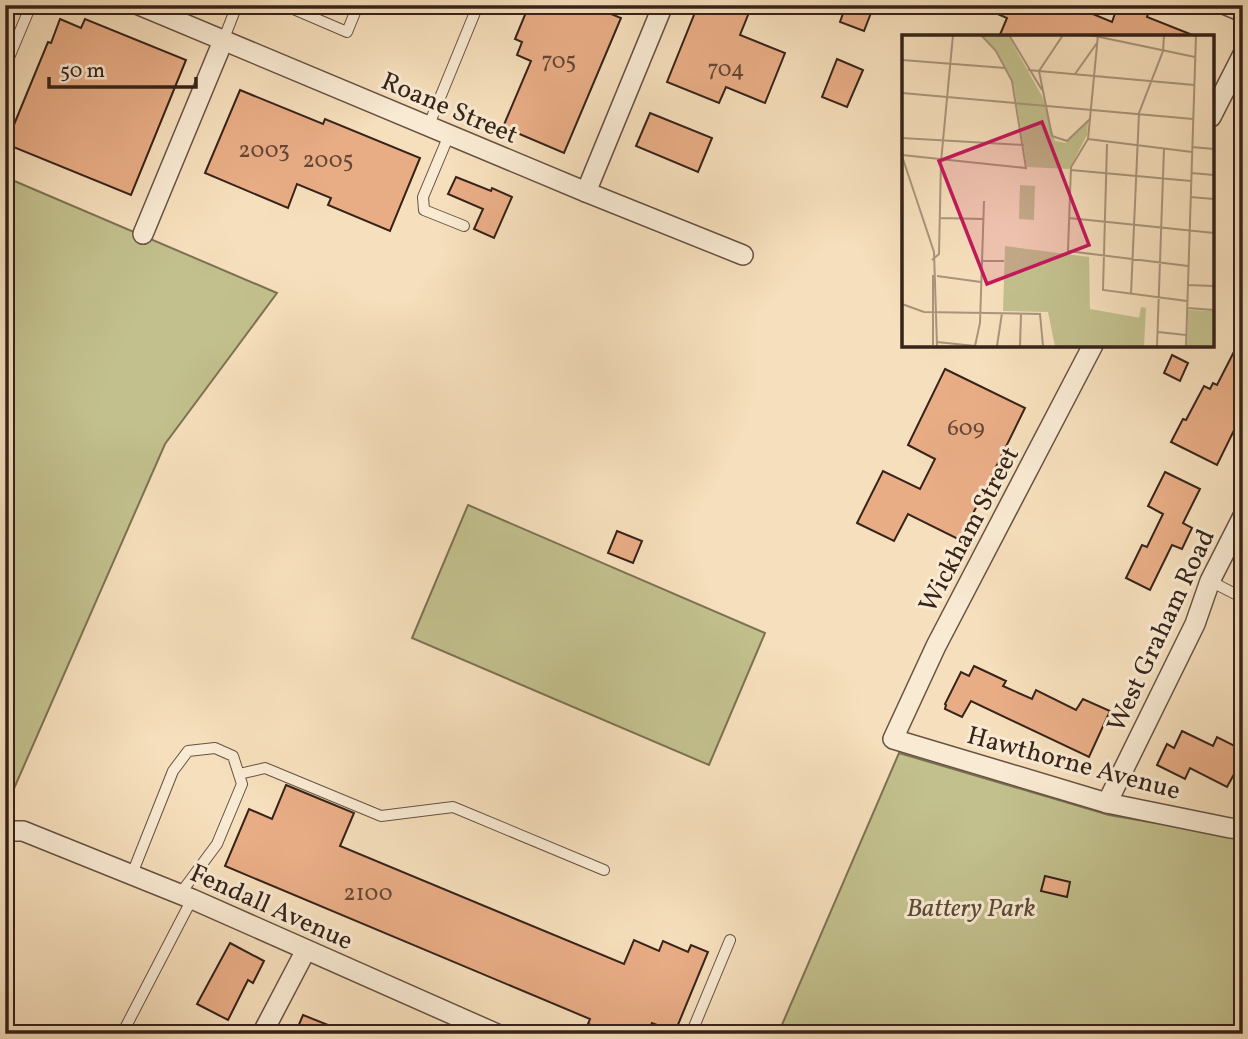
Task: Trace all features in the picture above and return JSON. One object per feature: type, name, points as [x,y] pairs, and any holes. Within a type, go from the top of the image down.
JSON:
[{"type":"street","name":"Roane Street","points":[[139,5],[428,127],[743,255]]},
{"type":"street","points":[[586,192],[663,5]]},
{"type":"street","points":[[1226,5],[1243,12]]},
{"type":"street","points":[[143,234],[223,41]]},
{"type":"street","points":[[1213,113],[1243,54]]},
{"type":"street","name":"Wickham Street","points":[[892,739],[936,646],[1092,346]]},
{"type":"street","name":"West Graham Road","points":[[1107,803],[1195,624],[1210,581],[1243,516]]},
{"type":"street","name":"Hawthorne Avenue","points":[[892,739],[1107,803],[1243,829]]},
{"type":"street","name":"Fendall Avenue","points":[[14,832],[186,896],[497,1034]]},
{"type":"street","points":[[262,1034],[306,950]]},
{"type":"lane","points":[[5,67],[31,5]]},
{"type":"lane","points":[[223,41],[237,5]]},
{"type":"lane","points":[[285,5],[347,32],[358,5]]},
{"type":"lane","points":[[428,127],[478,5]]},
{"type":"lane","points":[[449,135],[423,197],[424,210],[464,226]]},
{"type":"lane","points":[[1210,581],[1243,598]]},
{"type":"lane","points":[[122,1034],[186,896],[217,844],[242,784],[233,756],[215,748],[188,751],[173,771],[132,874]]},
{"type":"lane","points":[[239,774],[265,768],[381,816],[453,807],[604,870]]},
{"type":"lane","points":[[691,1034],[730,940]]},
{"type":"green space","points":[[5,177],[277,293],[165,444],[5,809]]},
{"type":"green space","points":[[468,505],[765,633],[709,765],[412,638]]},
{"type":"green space","name":"Battery Park","points":[[899,753],[1109,815],[1243,837],[1243,1034],[778,1034]]},
{"type":"building","points":[[529,5],[589,5],[621,18],[564,153],[503,127],[531,61],[517,55],[522,42],[515,39]]},
{"type":"building","points":[[698,5],[752,5],[740,35],[785,53],[765,103],[726,87],[719,103],[667,82]]},
{"type":"building","points":[[846,5],[874,5],[864,31],[840,22]]},
{"type":"building","points":[[977,5],[1071,5],[1112,22],[1118,5],[1151,5],[1147,17],[1192,35],[1000,35],[1007,18]]},
{"type":"building","points":[[60,19],[81,28],[85,19],[186,60],[131,195],[6,144]]},
{"type":"building","points":[[837,59],[863,70],[847,107],[822,97]]},
{"type":"building","points":[[240,90],[323,124],[325,119],[420,158],[390,231],[328,205],[331,198],[297,184],[288,208],[205,173]]},
{"type":"building","points":[[650,113],[712,138],[698,172],[636,146]]},
{"type":"building","points":[[456,177],[512,197],[494,238],[474,229],[483,209],[448,194]]},
{"type":"building","points":[[1243,334],[1243,412],[1217,465],[1171,442],[1204,386],[1210,389],[1213,383],[1217,385]]},
{"type":"building","points":[[1172,355],[1188,363],[1180,381],[1164,373]]},
{"type":"building","points":[[945,369],[1025,408],[960,540],[908,514],[894,541],[857,523],[883,471],[920,489],[935,459],[908,445]]},
{"type":"building","points":[[1165,472],[1200,489],[1183,523],[1192,528],[1182,549],[1172,545],[1150,590],[1126,578],[1142,545],[1147,547],[1163,514],[1148,506]]},
{"type":"building","points":[[617,531],[642,541],[633,563],[608,553]]},
{"type":"building","points":[[974,666],[1006,681],[1003,686],[1032,699],[1036,690],[1076,710],[1083,699],[1110,711],[1089,757],[971,701],[962,717],[945,709],[961,672],[969,676]]},
{"type":"building","points":[[1182,731],[1213,746],[1217,737],[1243,750],[1243,758],[1227,787],[1190,768],[1185,779],[1157,765],[1167,744],[1174,748]]},
{"type":"building","points":[[286,785],[354,813],[340,846],[624,964],[634,940],[659,951],[663,941],[688,952],[691,945],[708,952],[675,1032],[652,1023],[647,1034],[629,1034],[615,1028],[612,1033],[588,1024],[590,1019],[225,866],[249,809],[272,819]]},
{"type":"building","points":[[1045,876],[1070,882],[1067,897],[1041,891]]},
{"type":"building","points":[[230,943],[264,961],[253,983],[248,980],[228,1020],[197,1004]]},
{"type":"building","points":[[303,1015],[348,1033],[348,1034],[295,1034]]}]
